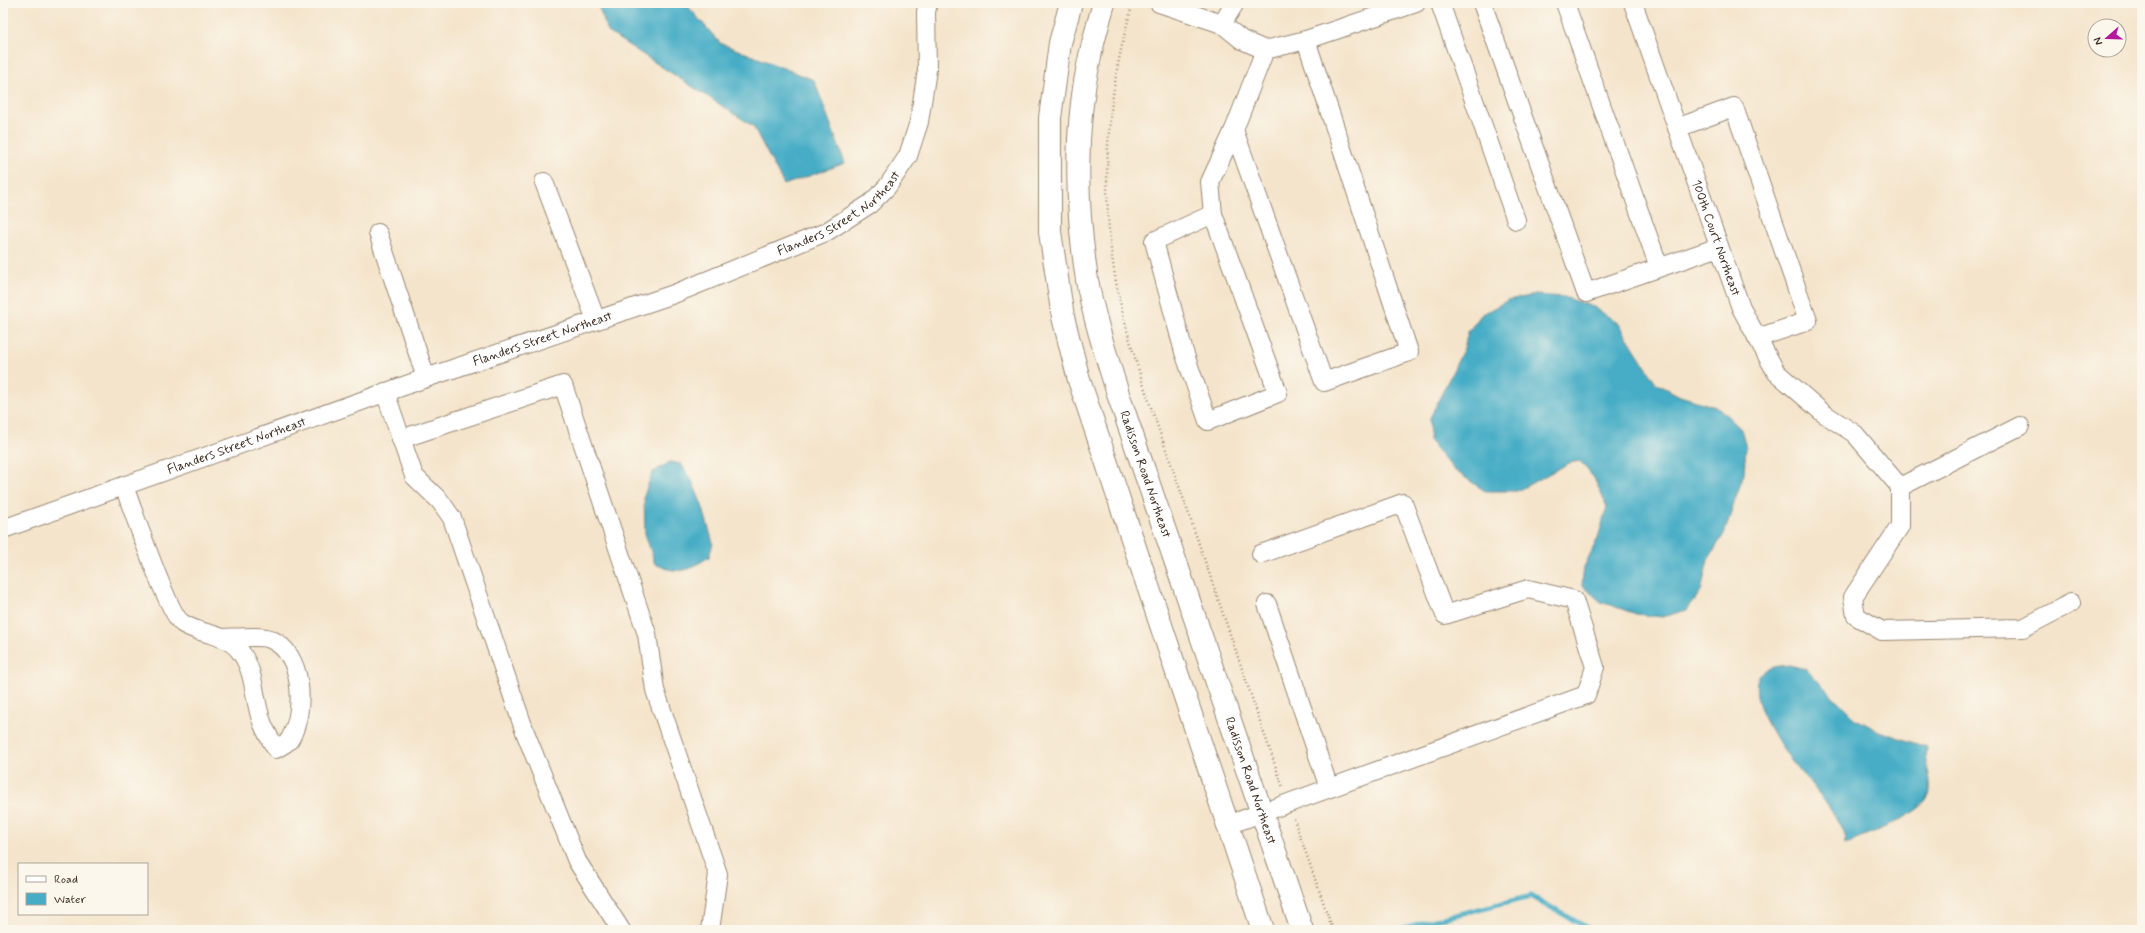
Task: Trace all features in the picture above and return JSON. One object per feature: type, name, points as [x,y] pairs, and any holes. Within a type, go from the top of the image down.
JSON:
[{"type":"main road","points":[[1071,3],[1060,43],[1050,118],[1050,232],[1063,316],[1079,380],[1263,930]]},
{"type":"main road","name":"Radisson Road Northeast","points":[[1104,3],[1090,57],[1081,114],[1078,173],[1081,231],[1087,280],[1098,328],[1121,404],[1302,930]]},
{"type":"street","name":"Flanders Street Northeast","points":[[3,530],[385,392],[674,294],[826,232],[870,204],[887,187],[908,156],[919,122],[927,70],[926,12],[928,3]]},
{"type":"street","points":[[1159,3],[1222,24],[1242,40],[1264,50],[1306,40],[1380,9],[1416,3]]},
{"type":"street","points":[[1222,24],[1235,3]]},
{"type":"street","points":[[1440,3],[1516,220]]},
{"type":"street","points":[[1482,3],[1586,293],[1720,247]]},
{"type":"street","points":[[1565,3],[1659,267]]},
{"type":"street","name":"100th Court Northeast","points":[[1633,3],[1741,308],[1757,338],[1776,372],[1823,413],[1855,434],[1900,487]]},
{"type":"street","points":[[1234,130],[1324,382],[1409,352],[1306,40]]},
{"type":"street","points":[[1213,214],[1154,241],[1184,352],[1208,421],[1278,393],[1213,214],[1210,182],[1234,130],[1264,50]]},
{"type":"street","points":[[1677,128],[1734,107],[1808,320],[1757,338]]},
{"type":"street","points":[[544,182],[596,320]]},
{"type":"street","points":[[378,233],[426,378]]},
{"type":"street","points":[[401,439],[563,385],[647,634],[655,690],[718,874],[710,930]]},
{"type":"street","points":[[385,392],[414,476],[440,501],[452,518],[525,732],[577,861],[622,930]]},
{"type":"street","points":[[2020,426],[1900,487],[1900,526],[1853,597],[1856,616],[1882,631],[2023,628],[2071,604]]},
{"type":"street","points":[[124,486],[168,603],[180,623],[203,633],[221,638],[270,638],[288,652],[298,679],[301,703],[297,723],[290,740],[276,749],[262,722],[251,669],[239,649],[221,638]]},
{"type":"street","points":[[1228,825],[1586,695],[1595,667],[1574,600],[1528,589],[1445,615],[1403,503],[1261,554]]},
{"type":"street","points":[[1267,604],[1329,788]]},
{"type":"path","points":[[1133,3],[1121,45],[1115,82],[1109,143],[1108,205],[1117,286],[1139,367],[1284,791]]},
{"type":"path","points":[[1294,818],[1333,930]]},
{"type":"water","points":[[597,3],[685,3],[720,43],[814,80],[845,163],[784,185],[753,126],[608,32]]},
{"type":"water","points":[[1535,295],[1564,297],[1594,307],[1619,324],[1656,383],[1680,396],[1719,408],[1741,429],[1746,447],[1744,473],[1724,534],[1708,560],[1701,591],[1687,610],[1662,617],[1636,614],[1601,602],[1582,585],[1584,567],[1598,538],[1607,507],[1594,478],[1580,461],[1569,463],[1517,491],[1485,491],[1454,470],[1429,440],[1430,418],[1464,348],[1468,332],[1481,315],[1508,300]]},
{"type":"water","points":[[670,462],[681,464],[692,481],[702,505],[713,543],[709,557],[688,569],[677,571],[655,564],[645,534],[644,496],[652,473]]},
{"type":"water","points":[[1789,665],[1806,669],[1856,719],[1879,731],[1926,747],[1925,753],[1930,780],[1930,792],[1926,800],[1918,809],[1894,823],[1845,844],[1844,834],[1830,809],[1820,794],[1782,748],[1771,731],[1760,708],[1756,686],[1759,677],[1768,669]]},
{"type":"waterway","points":[[1395,930],[1531,896],[1591,930]]}]
